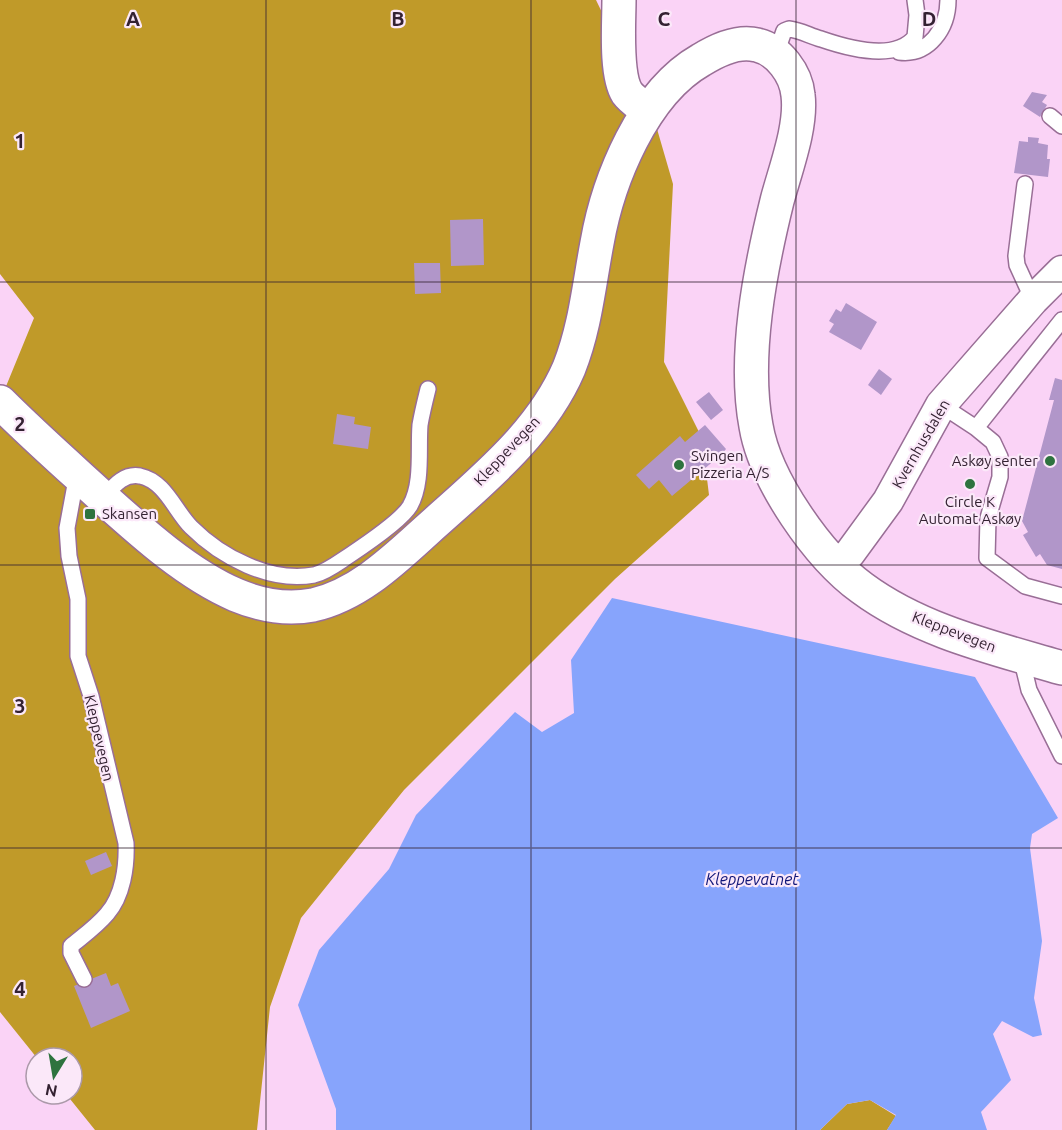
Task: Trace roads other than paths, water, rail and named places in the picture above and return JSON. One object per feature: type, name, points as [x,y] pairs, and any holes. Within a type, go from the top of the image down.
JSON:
[{"type":"main road","points":[[619,0],[618,43],[622,76],[627,93],[648,111]]},
{"type":"main road","name":"Kleppevegen","points":[[0,402],[39,441],[137,528],[210,582],[236,595],[262,604],[290,608],[315,604],[342,595],[379,572],[456,504],[527,434],[551,402],[569,367],[586,315],[597,238],[608,198],[630,143],[648,111],[680,75],[697,62],[722,49],[740,44],[757,45],[776,54],[793,76],[799,96],[797,123],[770,230],[757,295],[753,357],[756,425],[765,460],[797,520],[858,585],[916,620],[960,637],[1062,668]]},
{"type":"street","name":"Kvernhusdalen","points":[[837,565],[850,553],[888,501],[941,405],[1061,270]]},
{"type":"lane","points":[[890,51],[903,49],[915,37],[915,0]]},
{"type":"lane","points":[[776,54],[784,31],[789,29],[867,50],[905,53],[927,47],[941,30],[948,8],[948,0]]},
{"type":"lane","points":[[1025,184],[1016,256],[1017,265],[1034,300]]},
{"type":"lane","points":[[976,428],[1062,320]]},
{"type":"lane","points":[[103,498],[115,485],[129,476],[150,479],[172,501],[190,526],[224,553],[253,569],[299,576],[323,572],[364,546],[410,506],[417,485],[421,422],[428,389]]},
{"type":"lane","points":[[941,405],[993,442],[1000,457],[1000,477],[988,518],[987,558],[1025,585],[1062,596]]},
{"type":"lane","name":"Kleppevegen","points":[[76,474],[67,528],[69,556],[78,599],[78,656],[91,696],[126,843],[127,858],[120,890],[108,914],[71,946],[71,952],[84,980]]},
{"type":"lane","points":[[1021,657],[1029,690],[1062,756]]},
{"type":"water","name":"Kleppevatnet","points":[[612,598],[975,677],[1058,818],[1032,834],[1030,848],[1042,941],[1034,998],[1042,1035],[1033,1037],[1002,1021],[993,1034],[1011,1080],[981,1112],[987,1130],[887,1130],[896,1115],[870,1100],[847,1104],[820,1130],[336,1130],[336,1109],[298,1005],[319,950],[389,869],[416,815],[515,712],[542,732],[574,713],[571,660]]},
{"type":"place","name":"Askøy senter","points":[[1050,461]]},
{"type":"place","name":"Svingen Pizzeria A/S","points":[[679,465]]},
{"type":"place","name":"Circle K Automat Askøy","points":[[970,484]]},
{"type":"place","name":"Skansen","points":[[90,514]]}]
